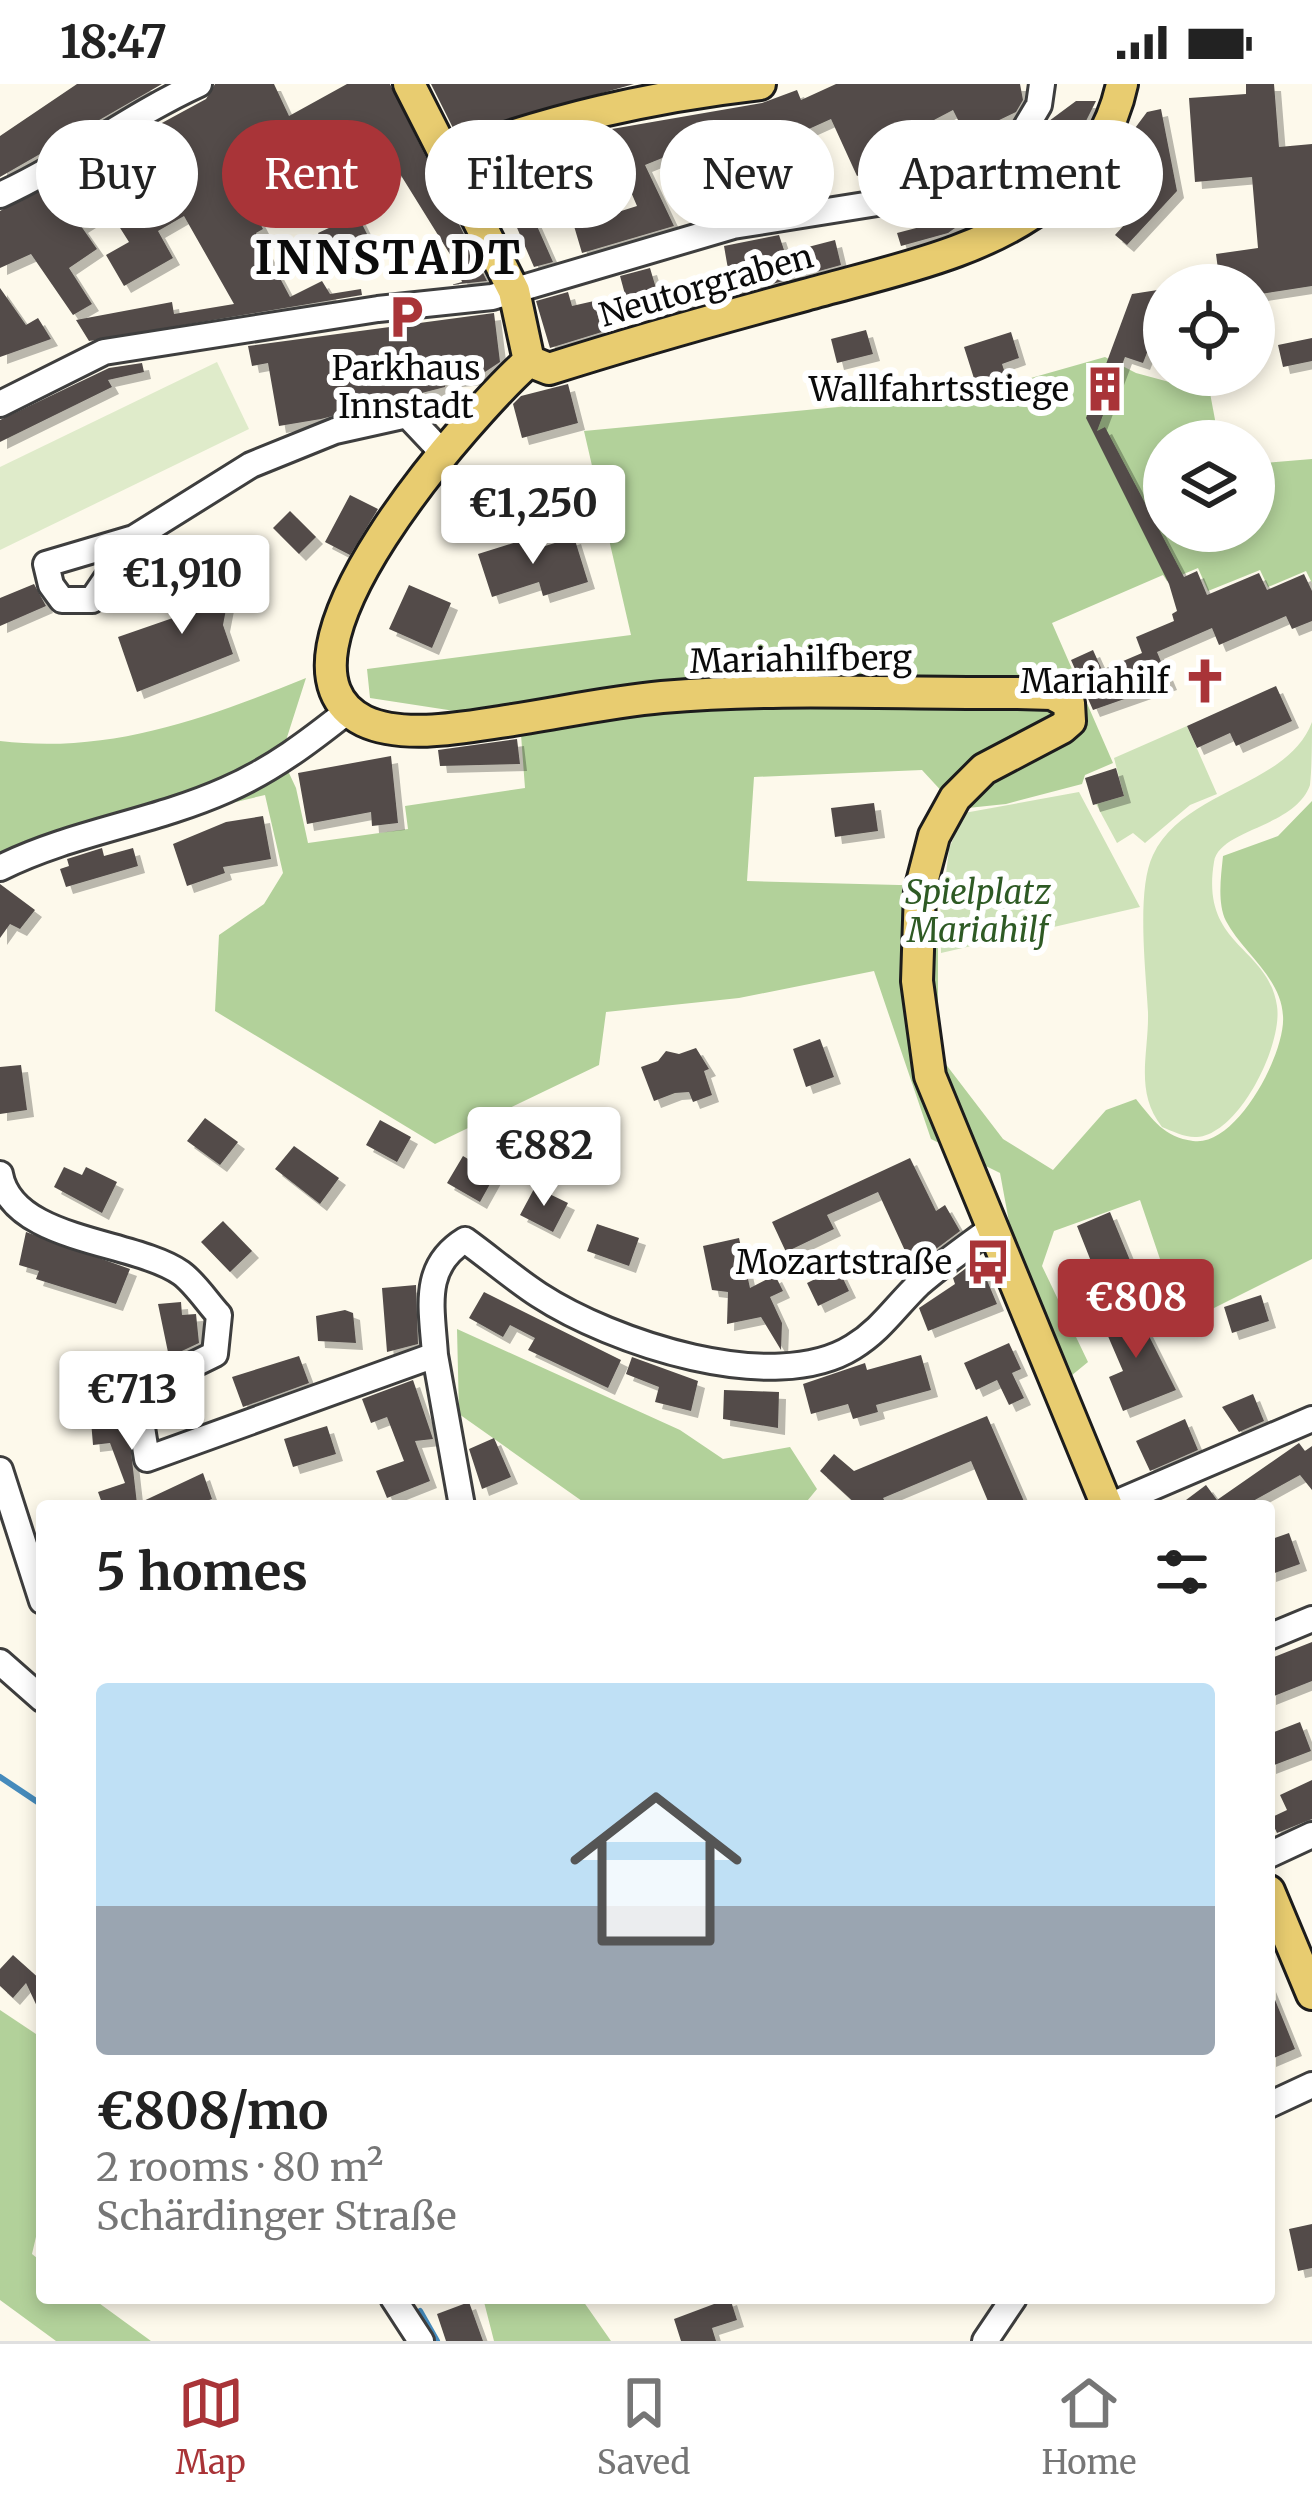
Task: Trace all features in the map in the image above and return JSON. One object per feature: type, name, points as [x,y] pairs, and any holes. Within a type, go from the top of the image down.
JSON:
[{"type":"main road","points":[[409,84],[427,120]]},
{"type":"main road","points":[[552,120],[652,97],[760,84]]},
{"type":"main road","name":"Neutorgraben","points":[[529,361],[549,369],[909,266],[986,236],[1048,203],[1094,153],[1121,90]]},
{"type":"main road","points":[[349,710],[332,680],[334,634],[353,589],[441,451],[529,361],[514,291],[482,228]]},
{"type":"main road","name":"Mariahilfberg","points":[[349,710],[388,727],[439,729],[698,695],[1018,693],[1063,698],[1071,713],[1063,728],[984,769],[955,798],[934,836],[920,890],[917,981],[930,1076],[992,1228]]},
{"type":"main road","points":[[992,1228],[1105,1500]]},
{"type":"main road","points":[[1275,1905],[1312,1994]]},
{"type":"street","points":[[0,195],[60,168],[135,113],[199,84]]},
{"type":"street","points":[[0,404],[104,352],[514,291],[733,226],[915,197],[1023,131],[1039,105],[1042,84]]},
{"type":"street","points":[[134,538],[251,465],[335,431],[407,416],[441,451]]},
{"type":"street","points":[[0,868],[50,843],[224,791],[298,751],[349,710]]},
{"type":"street","points":[[0,1174],[3,1190],[31,1218],[180,1273],[219,1315],[215,1354],[162,1380],[138,1402],[147,1459],[435,1354]]},
{"type":"street","points":[[461,1500],[435,1354],[430,1281],[442,1254],[465,1240],[541,1297],[635,1340],[696,1358],[762,1367],[808,1363],[849,1350],[885,1324],[917,1286],[992,1228]]},
{"type":"street","points":[[1122,1500],[1312,1420]]},
{"type":"street","points":[[0,1470],[36,1582]]},
{"type":"street","points":[[1275,1634],[1312,1619]]},
{"type":"street","points":[[0,1662],[36,1694]]},
{"type":"street","points":[[1275,1852],[1312,1835]]},
{"type":"street","points":[[1275,2102],[1312,2085]]},
{"type":"street","points":[[397,2304],[421,2341]]},
{"type":"street","points":[[985,2341],[1010,2304]]},
{"type":"green space","points":[[1105,357],[1143,375],[1143,396],[1211,396],[1215,420],[1143,420],[1143,552],[1275,552],[1275,462],[1312,459],[1312,583],[1306,571],[1268,587],[1260,570],[1208,591],[1198,568],[1167,581],[1163,575],[1052,623],[1113,763],[1085,775],[1082,784],[1006,804],[958,809],[922,770],[754,777],[747,881],[938,886],[938,1054],[1003,1139],[1053,1170],[1106,1110],[1136,1099],[1167,1131],[1193,1141],[1226,1130],[1255,1095],[1276,1052],[1283,1016],[1276,989],[1223,914],[1223,856],[1278,836],[1312,801],[1312,1259],[1182,1324],[1140,1200],[1054,1231],[1042,1266],[1088,1362],[1066,1380],[1012,1238],[1000,1173],[931,1139],[874,971],[739,998],[606,1012],[599,1065],[435,1144],[215,1011],[219,935],[264,904],[283,873],[265,795],[0,858],[0,741],[41,744],[118,738],[231,707],[306,678],[281,756],[296,788],[308,843],[408,829],[405,806],[525,788],[520,721],[370,698],[367,669],[631,635],[584,431],[975,394]]},
{"type":"green space","points":[[217,362],[249,429],[0,550],[0,467]]},
{"type":"green space","points":[[1312,722],[1310,785],[1302,799],[1274,820],[1229,842],[1214,862],[1212,890],[1217,912],[1271,986],[1277,1006],[1273,1042],[1255,1085],[1228,1121],[1197,1137],[1179,1134],[1162,1127],[1146,1086],[1143,910],[1148,870],[1168,833],[1211,801],[1281,761],[1300,744]]},
{"type":"green space","points":[[1187,726],[1217,794],[1190,805],[1145,843],[1133,833],[1117,843],[1096,804],[1124,796],[1114,758]]},
{"type":"green space","name":"Spielplatz Mariahilf","points":[[1079,792],[1140,907],[941,953],[940,883],[945,882],[949,849],[964,813]]},
{"type":"green space","points":[[457,1329],[680,1430],[723,1459],[790,1447],[817,1489],[808,1500],[581,1500],[459,1414]]},
{"type":"green space","points":[[0,2010],[36,2034],[36,2237],[32,2254],[36,2257],[36,2304],[100,2304],[151,2341],[56,2341],[0,2300]]},
{"type":"green space","points":[[485,2304],[585,2304],[611,2341],[494,2341]]},
{"type":"building","points":[[77,84],[162,84],[99,120],[36,120],[36,156],[0,177],[0,136]]},
{"type":"building","points":[[215,84],[274,84],[289,116],[347,84],[390,84],[425,155],[425,214],[401,175],[401,120],[222,120],[222,228],[262,228],[256,233],[290,297],[322,281],[330,294],[361,289],[362,295],[89,341],[76,320],[172,302],[174,314],[234,304],[191,228],[198,228],[198,120],[167,120],[206,99]]},
{"type":"building","points":[[431,84],[634,84],[506,120],[449,120]]},
{"type":"building","points":[[836,84],[1020,84],[1023,100],[1016,112],[999,120],[958,120],[953,110],[934,120],[858,120],[857,176],[831,119],[664,120],[762,103],[797,90],[801,100]]},
{"type":"building","points":[[1246,84],[1274,84],[1279,147],[1312,144],[1312,286],[1275,292],[1275,264],[1217,264],[1216,254],[1258,248],[1252,177],[1195,182],[1189,98],[1246,94]]},
{"type":"building","points":[[1076,101],[1096,101],[1086,120],[1050,120]]},
{"type":"building","points":[[1161,109],[1177,191],[1163,206],[1163,120],[1141,120],[1147,112]]},
{"type":"building","points":[[660,121],[660,159],[645,165],[660,197],[660,228],[667,228],[582,253],[575,228],[636,228],[636,125]]},
{"type":"building","points":[[36,191],[36,228],[82,228],[97,249],[69,268],[92,304],[73,315],[31,254],[0,268],[0,211]]},
{"type":"building","points":[[120,228],[163,228],[158,231],[173,258],[124,286],[106,255],[129,242]]},
{"type":"building","points":[[329,228],[364,228],[370,240],[331,259],[318,233]]},
{"type":"building","points":[[434,228],[461,228],[487,281],[451,285],[462,282]]},
{"type":"building","points":[[517,228],[538,228],[553,262],[534,267]]},
{"type":"building","points":[[916,228],[955,228],[901,246],[897,233]]},
{"type":"building","points":[[1121,228],[1143,228],[1127,245],[1115,235]]},
{"type":"building","points":[[779,235],[785,253],[835,240],[841,265],[646,319],[639,294],[626,298],[620,276],[650,268],[658,295],[729,275],[724,246]]},
{"type":"building","points":[[0,288],[26,325],[38,318],[51,339],[0,357]]},
{"type":"building","points":[[568,292],[572,306],[594,301],[602,332],[550,348],[536,301]]},
{"type":"building","points":[[1143,292],[1143,363],[1125,357],[1097,431],[1105,427],[1143,499],[1143,532],[1086,418],[1132,294]]},
{"type":"building","points":[[494,313],[500,362],[476,378],[446,381],[445,387],[279,426],[268,363],[252,366],[248,346]]},
{"type":"building","points":[[866,330],[873,354],[837,363],[831,339]]},
{"type":"building","points":[[1011,332],[1019,358],[1002,364],[1008,382],[978,391],[964,347]]},
{"type":"building","points":[[1312,338],[1312,361],[1283,367],[1278,345]]},
{"type":"building","points":[[142,363],[144,372],[108,380],[112,387],[0,442],[0,420],[109,368]]},
{"type":"building","points":[[568,384],[578,423],[522,438],[513,404],[521,396]]},
{"type":"building","points":[[350,495],[378,509],[350,555],[325,542]]},
{"type":"building","points":[[290,511],[316,537],[299,554],[273,528]]},
{"type":"building","points":[[574,537],[588,582],[543,596],[539,582],[492,597],[478,554],[526,539],[529,551]]},
{"type":"building","points":[[1153,552],[1171,552],[1184,577],[1197,571],[1207,595],[1259,573],[1267,590],[1304,574],[1312,591],[1312,621],[1292,629],[1286,616],[1219,645],[1212,628],[1157,652],[1170,683],[1093,710],[1071,660],[1093,650],[1102,670],[1142,653],[1136,637],[1174,621],[1172,614],[1177,611]]},
{"type":"building","points":[[201,570],[233,573],[223,625],[233,654],[137,692],[118,637],[193,611]]},
{"type":"building","points":[[34,584],[46,606],[0,626],[0,598]]},
{"type":"building","points":[[409,585],[451,603],[432,648],[389,629]]},
{"type":"building","points":[[1276,686],[1292,721],[1236,746],[1230,733],[1197,748],[1187,726]]},
{"type":"building","points":[[517,739],[520,764],[440,766],[438,750]]},
{"type":"building","points":[[391,756],[398,823],[372,826],[371,812],[307,824],[298,773]]},
{"type":"building","points":[[1116,768],[1124,796],[1093,805],[1085,778]]},
{"type":"building","points":[[874,803],[878,831],[835,837],[831,808]]},
{"type":"building","points":[[263,816],[271,859],[223,867],[225,873],[187,886],[173,844],[226,822]]},
{"type":"building","points":[[102,848],[104,856],[133,848],[138,866],[66,887],[60,869],[69,866],[67,859]]},
{"type":"building","points":[[0,884],[35,910],[20,929],[10,924],[0,938]]},
{"type":"building","points":[[820,1039],[834,1077],[806,1087],[793,1049]]},
{"type":"building","points":[[696,1048],[709,1069],[704,1071],[712,1095],[693,1102],[689,1092],[675,1093],[654,1101],[641,1067],[658,1061],[666,1051],[679,1054]]},
{"type":"building","points":[[21,1065],[27,1110],[0,1114],[0,1067]]},
{"type":"building","points":[[205,1118],[238,1142],[220,1165],[187,1141]]},
{"type":"building","points":[[380,1120],[411,1137],[397,1162],[366,1145]]},
{"type":"building","points":[[294,1146],[339,1178],[320,1204],[275,1169]]},
{"type":"building","points":[[463,1156],[495,1175],[480,1202],[447,1183]]},
{"type":"building","points":[[910,1158],[936,1211],[945,1205],[960,1231],[912,1266],[878,1192],[827,1215],[834,1229],[786,1252],[772,1222]]},
{"type":"building","points":[[64,1167],[82,1175],[86,1167],[117,1182],[102,1213],[54,1187]]},
{"type":"building","points":[[535,1187],[568,1203],[553,1232],[520,1215]]},
{"type":"building","points":[[1110,1212],[1134,1270],[1100,1284],[1077,1226]]},
{"type":"building","points":[[223,1221],[252,1251],[230,1272],[201,1242]]},
{"type":"building","points":[[597,1224],[639,1238],[629,1266],[587,1251]]},
{"type":"building","points":[[26,1232],[130,1269],[116,1304],[36,1279],[39,1271],[19,1265]]},
{"type":"building","points":[[739,1238],[750,1288],[775,1275],[783,1291],[770,1297],[782,1323],[781,1350],[761,1317],[727,1324],[728,1292],[712,1290],[703,1246]]},
{"type":"building","points":[[978,1259],[997,1304],[928,1331],[919,1308],[955,1284],[953,1278]]},
{"type":"building","points":[[838,1268],[849,1291],[818,1306],[807,1283]]},
{"type":"building","points":[[416,1285],[418,1344],[387,1352],[382,1288]]},
{"type":"building","points":[[484,1292],[621,1360],[608,1388],[528,1350],[535,1338],[510,1325],[503,1337],[469,1318]]},
{"type":"building","points":[[1261,1295],[1269,1321],[1232,1333],[1224,1307]]},
{"type":"building","points":[[181,1302],[182,1315],[196,1314],[199,1343],[169,1357],[158,1304]]},
{"type":"building","points":[[1134,1306],[1176,1390],[1123,1411],[1109,1377],[1123,1371],[1101,1320]]},
{"type":"building","points":[[345,1310],[353,1313],[356,1343],[318,1341],[316,1316]]},
{"type":"building","points":[[1009,1343],[1021,1369],[1012,1373],[1024,1398],[1009,1405],[997,1380],[976,1390],[964,1363]]},
{"type":"building","points":[[921,1355],[931,1390],[876,1405],[878,1412],[853,1419],[848,1404],[811,1414],[803,1384],[865,1363],[867,1370]]},
{"type":"building","points":[[299,1356],[309,1383],[243,1407],[232,1377]]},
{"type":"building","points":[[632,1357],[698,1381],[691,1411],[655,1402],[659,1387],[626,1374]]},
{"type":"building","points":[[413,1380],[433,1439],[415,1441],[430,1481],[387,1498],[376,1471],[404,1461],[387,1417],[371,1423],[362,1399]]},
{"type":"building","points":[[123,1381],[137,1500],[101,1500],[98,1492],[125,1483],[110,1443],[93,1445],[88,1384]]},
{"type":"building","points":[[724,1390],[779,1392],[778,1428],[723,1419]]},
{"type":"building","points":[[1253,1394],[1264,1421],[1239,1432],[1222,1407]]},
{"type":"building","points":[[987,1416],[1023,1500],[987,1500],[971,1461],[884,1500],[851,1500],[820,1471],[834,1454],[854,1471]]},
{"type":"building","points":[[1185,1419],[1198,1450],[1150,1471],[1136,1441]]},
{"type":"building","points":[[327,1426],[336,1454],[293,1467],[284,1439]]},
{"type":"building","points":[[494,1438],[511,1477],[482,1489],[469,1449]]},
{"type":"building","points":[[1299,1443],[1305,1451],[1312,1446],[1312,1490],[1300,1475],[1255,1500],[1217,1500]]},
{"type":"building","points":[[203,1473],[209,1500],[146,1500]]},
{"type":"building","points":[[1206,1485],[1217,1500],[1186,1500]]},
{"type":"building","points":[[1289,1533],[1300,1564],[1275,1573],[1275,1538]]},
{"type":"building","points":[[1312,1642],[1312,1681],[1275,1696],[1275,1657]]},
{"type":"building","points":[[1300,1722],[1311,1751],[1275,1765],[1275,1732]]},
{"type":"building","points":[[1312,1780],[1312,1819],[1277,1833],[1275,1816],[1287,1810],[1280,1795]]},
{"type":"building","points":[[13,1955],[36,1976],[36,2004],[26,1983],[13,1998],[0,1986],[0,1969]]},
{"type":"building","points":[[1275,2000],[1295,2049],[1275,2057]]},
{"type":"building","points":[[1312,2224],[1312,2268],[1298,2271],[1289,2229]]},
{"type":"building","points":[[470,2304],[483,2341],[446,2341],[437,2314]]},
{"type":"building","points":[[714,2304],[732,2304],[737,2320],[712,2328],[716,2341],[681,2341],[674,2319]]},
{"type":"waterway","points":[[0,1777],[36,1801]]},
{"type":"waterway","points":[[420,2311],[437,2341]]},
{"type":"place","name":"Parkhaus Innstadt","points":[[406,317]]},
{"type":"place","name":"Wallfahrtsstiege","points":[[1105,389]]},
{"type":"place","name":"Mariahilf","points":[[1205,681]]},
{"type":"place","name":"Mozartstraße","points":[[988,1262]]},
{"type":"district","name":"INNSTADT","points":[[389,258]]}]
